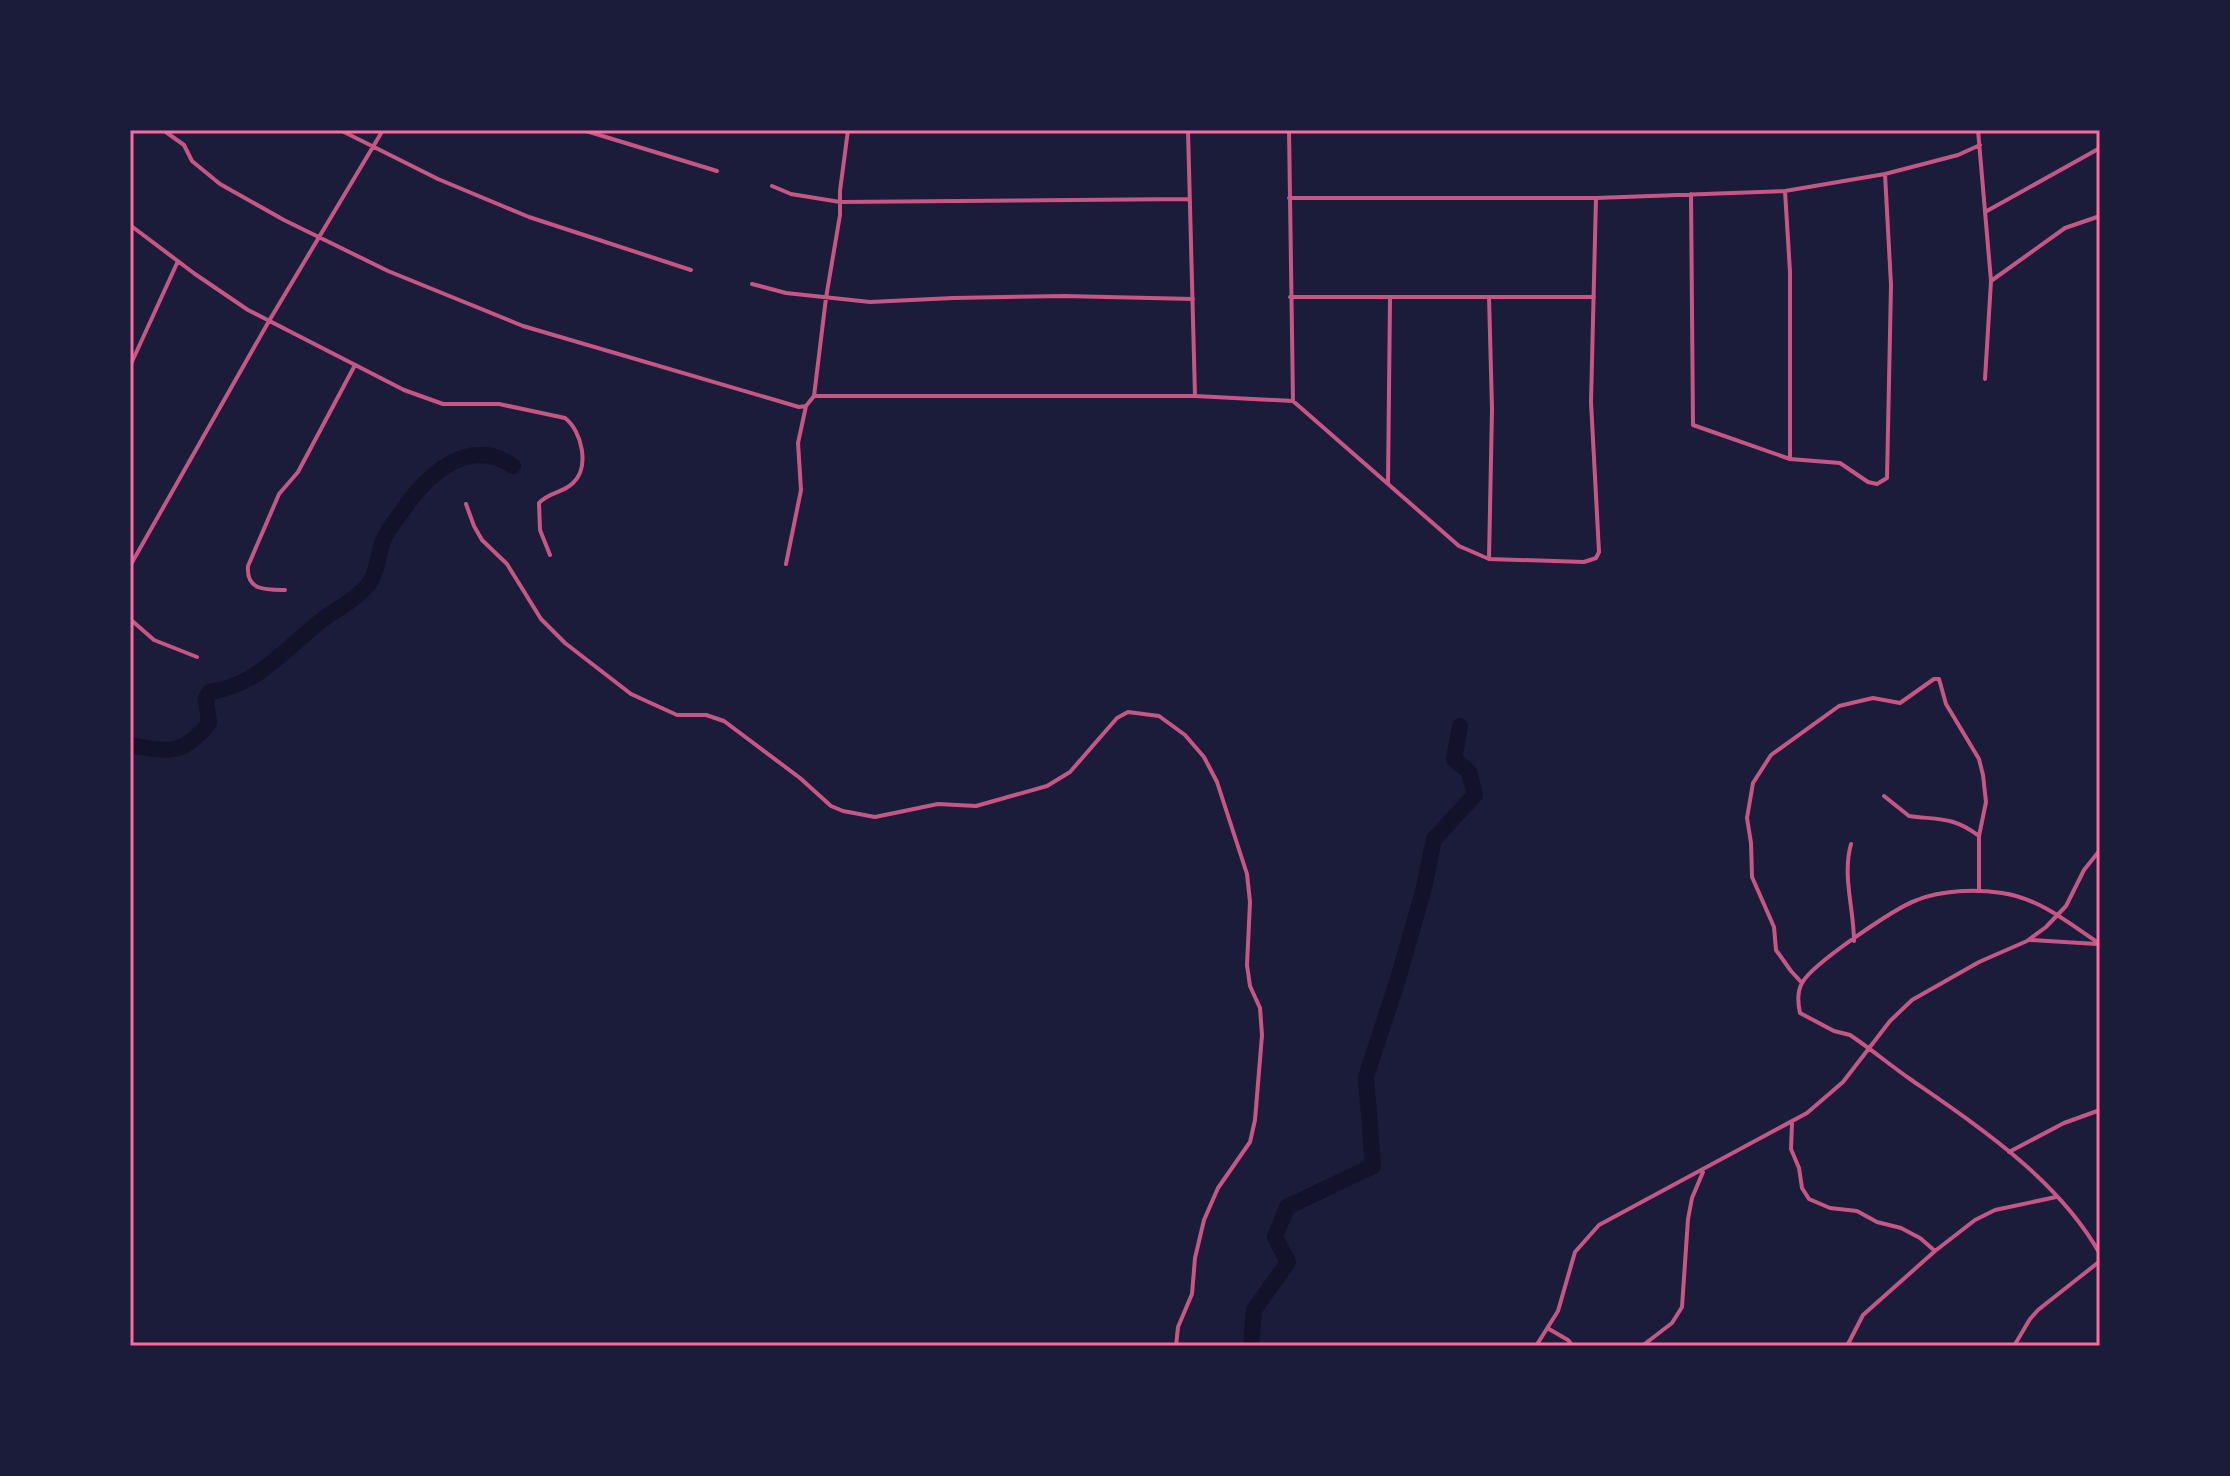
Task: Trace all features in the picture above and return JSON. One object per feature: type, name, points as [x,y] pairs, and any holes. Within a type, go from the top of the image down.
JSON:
[{"type":"street","points":[[163,130],[184,145],[192,161],[220,184],[388,271],[523,326],[799,407],[806,406]]},
{"type":"street","points":[[340,130],[438,179],[529,217],[691,270]]},
{"type":"street","points":[[130,566],[269,321],[383,130]]},
{"type":"street","points":[[583,130],[717,171]]},
{"type":"street","points":[[786,564],[801,490],[798,443],[806,406],[814,396],[848,130]]},
{"type":"street","points":[[1188,130],[1195,396]]},
{"type":"street","points":[[1289,130],[1293,401]]},
{"type":"street","points":[[1978,130],[1991,281],[1985,379]]},
{"type":"street","points":[[1289,198],[1596,198],[1785,191],[1885,174],[1958,155],[1980,145]]},
{"type":"street","points":[[1985,212],[2100,148]]},
{"type":"street","points":[[1691,194],[1693,425],[1790,459],[1840,463],[1872,484],[1883,483],[1887,478],[1891,285],[1885,174]]},
{"type":"street","points":[[772,186],[791,194],[840,202],[1189,199]]},
{"type":"street","points":[[1785,191],[1790,272],[1790,459]]},
{"type":"street","points":[[814,396],[1195,396],[1293,401],[1459,546],[1489,559],[1584,562],[1596,558],[1599,552],[1591,402],[1596,198]]},
{"type":"street","points":[[1991,281],[2065,228],[2100,216]]},
{"type":"street","points":[[130,225],[215,288],[269,321],[404,390],[443,404],[499,404],[565,418],[580,441],[581,471],[573,483],[547,495],[539,503],[540,530],[550,555]]},
{"type":"street","points":[[130,366],[178,261]]},
{"type":"street","points":[[752,284],[786,293],[884,303],[985,297],[1193,299]]},
{"type":"street","points":[[1290,297],[1594,297]]},
{"type":"street","points":[[1489,297],[1492,409],[1489,559]]},
{"type":"street","points":[[1388,483],[1391,449],[1390,299]]},
{"type":"street","points":[[285,590],[260,589],[247,576],[248,566],[279,494],[298,472],[355,365]]},
{"type":"street","points":[[466,504],[482,540],[507,564],[541,619],[565,643],[631,694],[677,715],[706,715],[724,721],[800,778],[831,806],[843,811],[875,817],[938,804],[976,806],[1047,786],[1070,772],[1117,718],[1128,712],[1159,716],[1185,735],[1204,757],[1217,782],[1247,874],[1250,902],[1247,965],[1250,986],[1260,1008],[1262,1035],[1255,1120],[1250,1142],[1218,1188],[1204,1220],[1195,1258],[1192,1294],[1178,1327],[1176,1346]]},
{"type":"street","points":[[130,619],[154,640],[197,657]]},
{"type":"street","points":[[1802,983],[1776,950],[1774,927],[1752,877],[1747,818],[1756,775],[1771,755],[1839,706],[1873,698],[1900,703],[1936,678],[1957,725],[1979,759],[1986,802],[1979,836],[1979,890]]},
{"type":"street","points":[[1884,796],[1909,816],[1933,816],[1955,821],[1979,836]]},
{"type":"street","points":[[1851,844],[1848,883],[1854,941]]},
{"type":"street","points":[[1536,1346],[1562,1300],[1575,1252],[1590,1232],[1606,1219],[1792,1123],[1832,1093],[1890,1021],[1912,1000],[1979,962],[2027,941],[2058,916],[2084,870],[2100,850]]},
{"type":"street","points":[[2100,944],[2023,897],[1979,890],[1947,893],[1917,900],[1854,941],[1815,969],[1802,983],[1798,996],[1800,1013],[1834,1031],[1850,1035],[2009,1152],[2083,1226],[2100,1254]]},
{"type":"street","points":[[2027,941],[2100,944]]},
{"type":"street","points":[[2009,1152],[2064,1123],[2100,1110]]},
{"type":"street","points":[[1792,1123],[1791,1149],[1799,1168],[1802,1188],[1809,1199],[1823,1206],[1857,1211],[1877,1222],[1901,1228],[1935,1251]]},
{"type":"street","points":[[1642,1346],[1672,1323],[1682,1307],[1688,1219],[1695,1188],[1704,1170]]},
{"type":"street","points":[[1847,1346],[1863,1315],[1935,1251],[1985,1214],[2056,1197]]},
{"type":"street","points":[[2014,1346],[2038,1310],[2100,1261]]},
{"type":"street","points":[[1548,1329],[1573,1346]]},
{"type":"waterway","points":[[130,745],[174,749],[200,734],[209,723],[206,698],[210,692],[243,682],[257,674],[360,593],[373,577],[389,529],[424,484],[450,463],[481,455],[513,466]]},
{"type":"waterway","points":[[1251,1346],[1254,1310],[1288,1262],[1275,1237],[1287,1207],[1373,1166],[1366,1077],[1398,979],[1424,888],[1434,839],[1475,795],[1469,772],[1454,759],[1460,726]]}]
